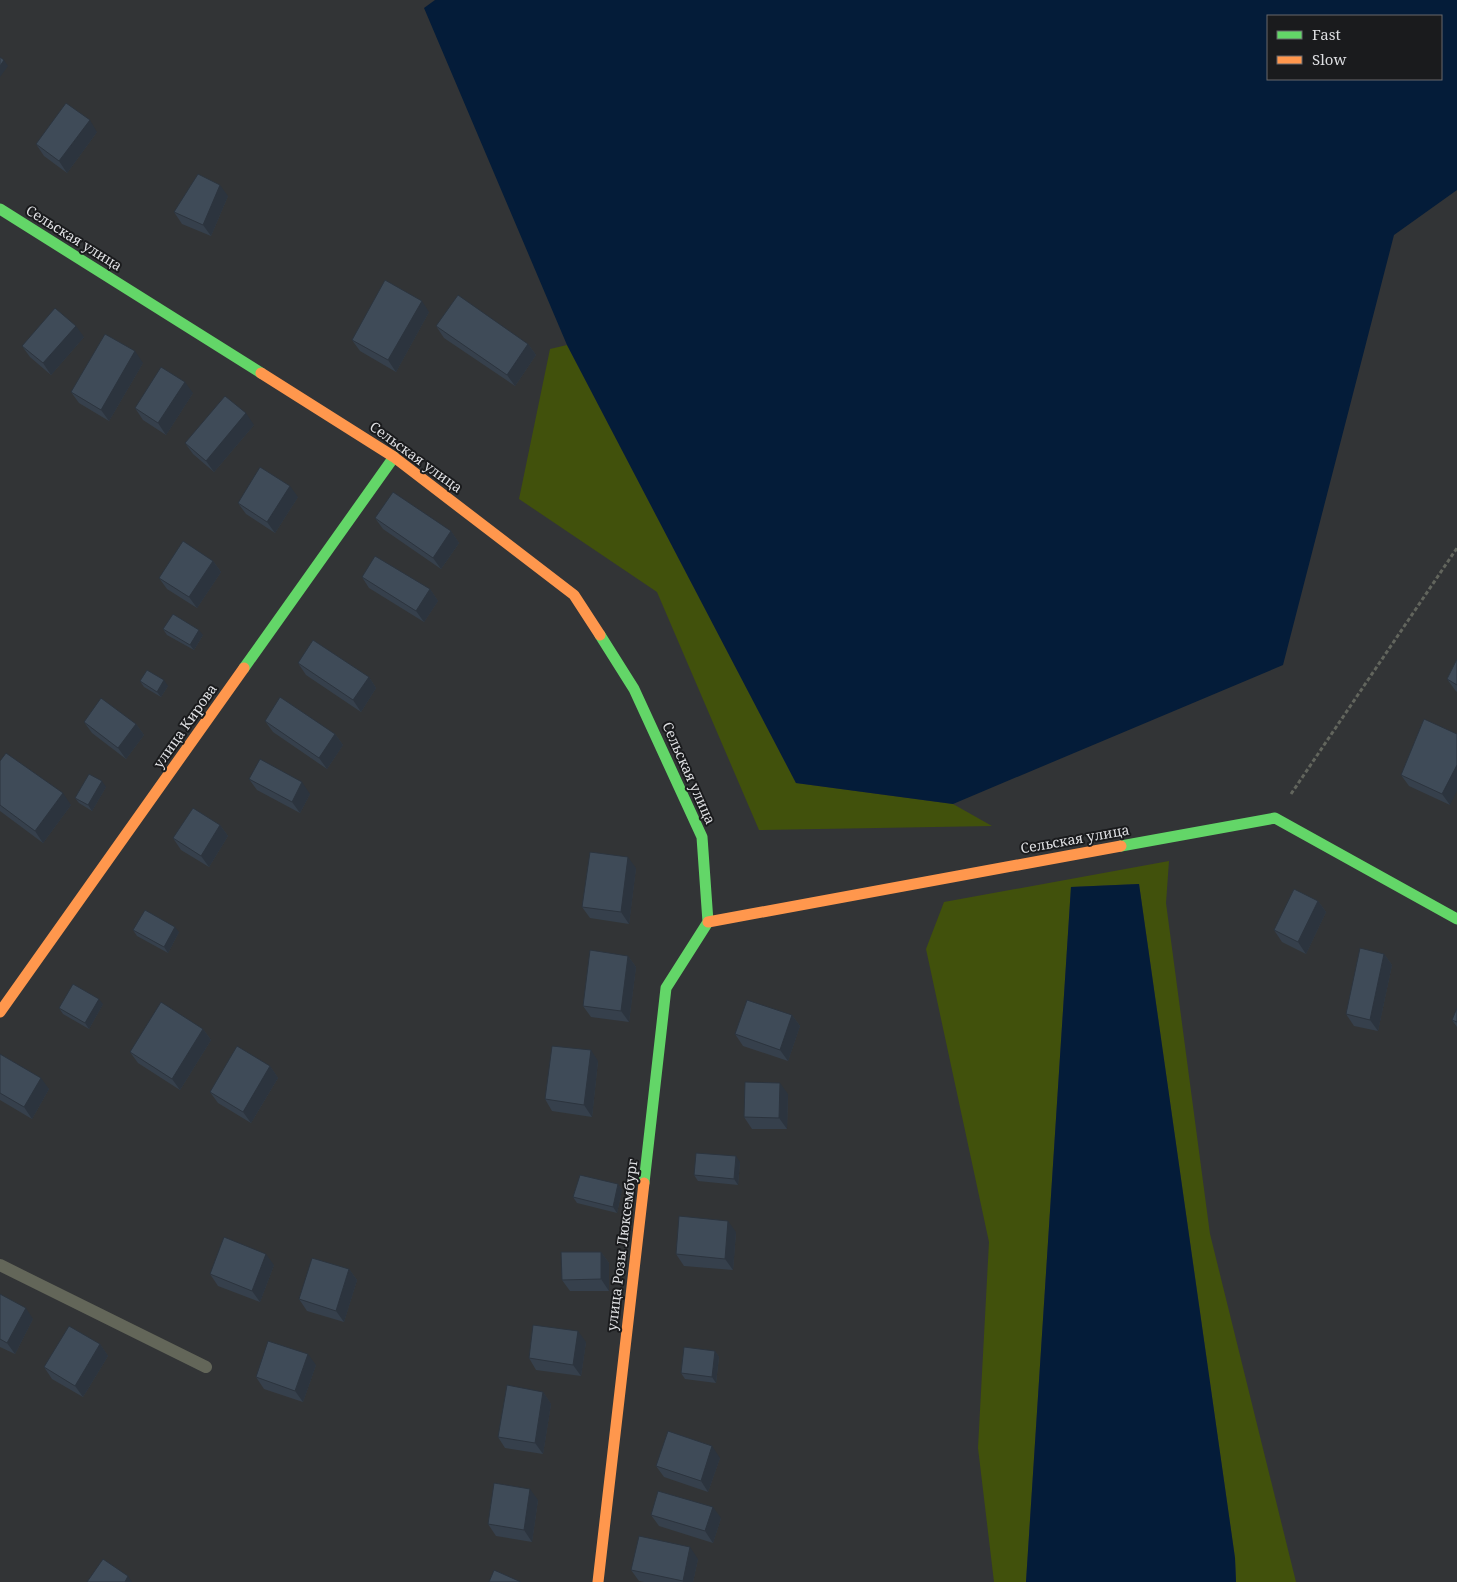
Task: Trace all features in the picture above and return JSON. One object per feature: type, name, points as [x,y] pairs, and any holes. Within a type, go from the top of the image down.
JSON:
[{"type":"street","name":"Сельская улица","points":[[0,209],[394,457],[574,596],[634,689],[702,837],[708,922],[1275,818]]},
{"type":"street","name":"улица Кирова","points":[[0,1012],[394,457]]},
{"type":"street","points":[[1275,818],[1457,919]]},
{"type":"street","name":"улица Розы Люксембург","points":[[598,1582],[666,988],[708,922]]},
{"type":"lane","points":[[0,1265],[206,1367]]},
{"type":"path","points":[[1275,818],[1457,548]]},
{"type":"green space","points":[[567,345],[796,783],[953,804],[992,826],[759,830],[657,592],[519,499],[550,349]]},
{"type":"green space","points":[[1169,861],[1166,903],[1210,1234],[1296,1582],[1236,1582],[1235,1558],[1139,884],[1071,887],[1026,1582],[994,1582],[978,1448],[989,1242],[926,949],[944,902]]},
{"type":"water","points":[[435,0],[1457,0],[1457,190],[1394,235],[1283,665],[953,804],[796,783],[567,345],[424,8]]},
{"type":"water","points":[[1139,884],[1235,1558],[1236,1582],[1026,1582],[1071,887]]},
{"type":"building","points":[[0,57],[4,60],[0,66]]},
{"type":"building","points":[[66,103],[90,120],[59,161],[36,144]]},
{"type":"building","points":[[198,174],[220,185],[203,225],[174,212]]},
{"type":"building","points":[[385,280],[422,301],[388,360],[352,340]]},
{"type":"building","points":[[458,295],[528,344],[507,375],[436,326]]},
{"type":"building","points":[[55,308],[76,326],[43,363],[22,346]]},
{"type":"building","points":[[105,334],[135,351],[101,410],[71,392]]},
{"type":"building","points":[[161,367],[185,382],[158,423],[135,408]]},
{"type":"building","points":[[225,396],[246,413],[206,461],[185,443]]},
{"type":"building","points":[[260,467],[290,486],[267,522],[238,503]]},
{"type":"building","points":[[393,492],[451,531],[433,558],[375,518]]},
{"type":"building","points":[[183,541],[213,561],[189,597],[159,578]]},
{"type":"building","points":[[375,556],[430,589],[416,611],[362,577]]},
{"type":"building","points":[[173,614],[199,630],[190,645],[163,629]]},
{"type":"building","points":[[313,640],[369,677],[353,700],[298,663]]},
{"type":"building","points":[[1457,659],[1457,685],[1447,679]]},
{"type":"building","points":[[147,670],[164,680],[157,692],[140,681]]},
{"type":"building","points":[[280,697],[335,734],[319,758],[265,721]]},
{"type":"building","points":[[101,698],[136,724],[118,748],[84,722]]},
{"type":"building","points":[[1424,719],[1457,734],[1457,765],[1442,794],[1401,775]]},
{"type":"building","points":[[6,753],[63,793],[35,831],[0,805],[0,761]]},
{"type":"building","points":[[260,759],[302,782],[292,802],[249,779]]},
{"type":"building","points":[[89,774],[102,781],[88,805],[75,798]]},
{"type":"building","points":[[193,808],[220,825],[201,856],[173,838]]},
{"type":"building","points":[[590,852],[628,857],[621,912],[582,907]]},
{"type":"building","points":[[1294,889],[1318,901],[1298,942],[1274,930]]},
{"type":"building","points":[[145,910],[175,927],[164,947],[133,930]]},
{"type":"building","points":[[1360,948],[1384,954],[1370,1020],[1346,1014]]},
{"type":"building","points":[[590,950],[628,956],[621,1011],[583,1006]]},
{"type":"building","points":[[73,984],[99,999],[85,1023],[59,1008]]},
{"type":"building","points":[[747,1000],[792,1015],[780,1050],[735,1034]]},
{"type":"building","points":[[161,1002],[203,1029],[172,1079],[130,1052]]},
{"type":"building","points":[[1457,1008],[1457,1022],[1452,1020]]},
{"type":"building","points":[[237,1046],[270,1066],[243,1112],[210,1092]]},
{"type":"building","points":[[552,1046],[591,1050],[584,1105],[545,1099]]},
{"type":"building","points":[[0,1054],[41,1078],[24,1107],[0,1093]]},
{"type":"building","points":[[745,1082],[780,1083],[779,1118],[744,1117]]},
{"type":"building","points":[[696,1153],[736,1156],[734,1179],[694,1175]]},
{"type":"building","points":[[580,1175],[618,1184],[613,1207],[573,1197]]},
{"type":"building","points":[[679,1216],[728,1221],[725,1259],[676,1254]]},
{"type":"building","points":[[224,1237],[266,1254],[252,1291],[210,1274]]},
{"type":"building","points":[[561,1252],[601,1252],[601,1279],[562,1280]]},
{"type":"building","points":[[312,1258],[349,1269],[336,1311],[299,1299]]},
{"type":"building","points":[[0,1294],[26,1308],[7,1343],[0,1339]]},
{"type":"building","points":[[533,1325],[578,1331],[573,1365],[529,1358]]},
{"type":"building","points":[[69,1326],[100,1344],[75,1386],[44,1367]]},
{"type":"building","points":[[268,1341],[308,1354],[295,1391],[256,1377]]},
{"type":"building","points":[[684,1347],[715,1351],[712,1377],[681,1373]]},
{"type":"building","points":[[507,1385],[543,1392],[535,1443],[498,1437]]},
{"type":"building","points":[[668,1431],[712,1446],[701,1481],[656,1466]]},
{"type":"building","points":[[494,1483],[530,1489],[524,1530],[488,1524]]},
{"type":"building","points":[[658,1491],[713,1507],[705,1531],[651,1515]]},
{"type":"building","points":[[639,1536],[690,1547],[683,1581],[631,1570]]},
{"type":"building","points":[[103,1559],[128,1576],[125,1582],[87,1582]]},
{"type":"building","points":[[494,1570],[521,1582],[489,1582]]},
{"type":"traffic: fast","points":[[0,209],[261,373]]},
{"type":"traffic: fast","points":[[244,668],[394,457]]},
{"type":"traffic: fast","points":[[600,635],[634,689],[702,837],[708,922]]},
{"type":"traffic: fast","points":[[1121,846],[1275,818],[1457,919]]},
{"type":"traffic: fast","points":[[644,1183],[666,988],[708,922]]},
{"type":"traffic: slow","points":[[261,373],[394,457],[574,595],[600,635]]},
{"type":"traffic: slow","points":[[0,1012],[244,668]]},
{"type":"traffic: slow","points":[[708,922],[1121,846]]},
{"type":"traffic: slow","points":[[598,1582],[644,1183]]}]
